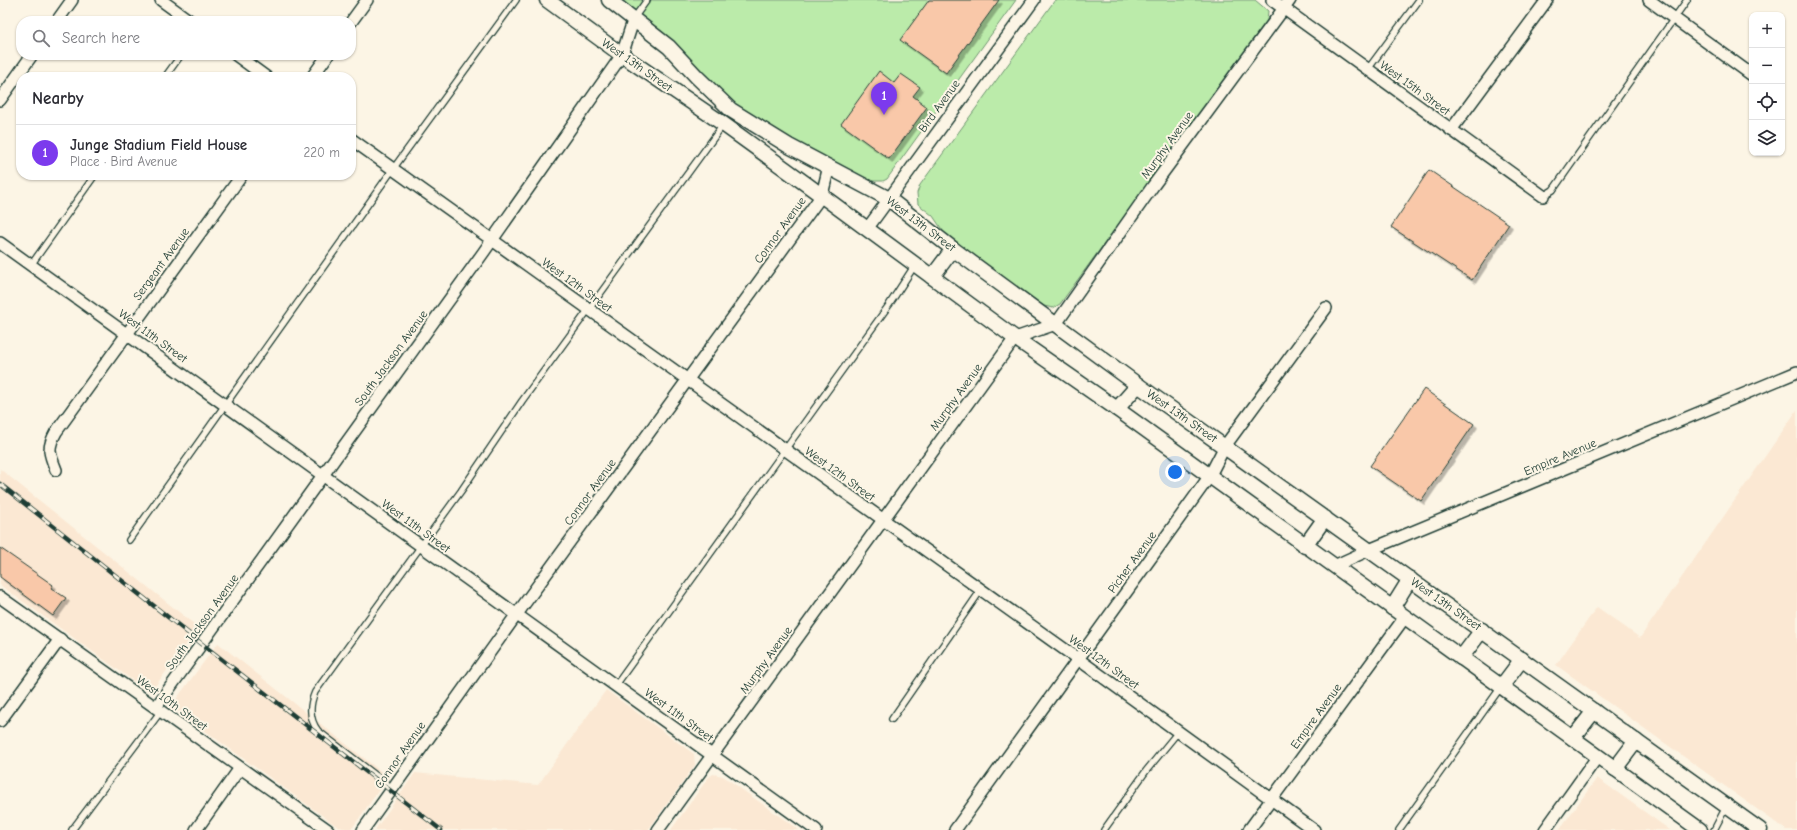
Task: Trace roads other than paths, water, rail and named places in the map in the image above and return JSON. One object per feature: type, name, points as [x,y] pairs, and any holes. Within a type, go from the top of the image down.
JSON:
[{"type":"street","points":[[61,16],[72,0]]},
{"type":"street","points":[[161,0],[183,16]]},
{"type":"street","points":[[355,16],[367,0]]},
{"type":"street","name":"West 13th Street","points":[[547,0],[622,55],[822,195],[1015,338],[1117,409],[1209,477],[1700,830]]},
{"type":"street","name":"West 13th Street","points":[[609,0],[634,18],[669,47],[697,78],[732,110],[789,146],[889,199],[1138,385],[1760,830]]},
{"type":"street","name":"Bird Avenue","points":[[867,229],[1034,0]]},
{"type":"street","name":"West 15th Street","points":[[1272,0],[1287,4],[1368,69],[1543,196]]},
{"type":"street","points":[[1451,130],[1547,0]]},
{"type":"street","points":[[1649,0],[1749,73]]},
{"type":"street","name":"Murphy Avenue","points":[[1056,324],[1153,186],[1287,4]]},
{"type":"street","name":"South Jackson Avenue","points":[[159,709],[323,475],[492,240],[622,55],[634,18]]},
{"type":"street","points":[[20,72],[28,60]]},
{"type":"street","points":[[243,60],[259,72]]},
{"type":"street","points":[[316,72],[324,60]]},
{"type":"street","points":[[0,100],[16,78]]},
{"type":"street","name":"West 12th Street","points":[[356,143],[883,521],[1078,659],[1314,830]]},
{"type":"street","name":"Connor Avenue","points":[[363,830],[517,614],[822,195],[829,166]]},
{"type":"street","name":"Sergeant Avenue","points":[[56,470],[49,451],[50,443],[238,180]]},
{"type":"street","name":"West 11th Street","points":[[0,243],[226,404],[816,830]]},
{"type":"street","points":[[932,277],[954,249]]},
{"type":"street","name":"Picher Avenue","points":[[955,830],[1209,477],[1225,446],[1326,308]]},
{"type":"street","points":[[1015,338],[1056,324]]},
{"type":"street","name":"Murphy Avenue","points":[[658,830],[1015,338]]},
{"type":"street","name":"Empire Avenue","points":[[1334,566],[1369,550],[1797,372]]},
{"type":"street","points":[[1117,409],[1138,385]]},
{"type":"street","points":[[1305,546],[1325,518]]},
{"type":"street","points":[[1392,608],[1410,579]]},
{"type":"street","name":"West 10th Street","points":[[0,596],[327,830]]},
{"type":"street","name":"Empire Avenue","points":[[1249,830],[1405,617]]},
{"type":"street","points":[[1461,658],[1482,630]]},
{"type":"street","points":[[0,721],[60,640]]},
{"type":"street","points":[[1501,687],[1522,659]]},
{"type":"street","points":[[1573,738],[1594,711]]},
{"type":"street","points":[[1615,769],[1636,741]]},
{"type":"street","points":[[1545,830],[1598,756]]},
{"type":"street","points":[[196,830],[240,768]]},
{"type":"lane","points":[[129,540],[393,169],[516,0]]},
{"type":"lane","points":[[634,18],[647,0]]},
{"type":"lane","points":[[1368,69],[1419,0]]},
{"type":"lane","points":[[1543,196],[1553,190],[1687,0]]},
{"type":"lane","points":[[169,72],[177,60]]},
{"type":"lane","points":[[392,788],[318,731],[313,724],[311,701],[320,684],[724,125]]},
{"type":"lane","points":[[31,265],[91,180]]},
{"type":"lane","points":[[616,685],[889,305],[915,265]]},
{"type":"lane","points":[[892,719],[981,590]]},
{"type":"lane","points":[[1398,830],[1501,687]]},
{"type":"lane","points":[[72,830],[159,709]]},
{"type":"lane","points":[[1104,830],[1146,771],[1178,732]]},
{"type":"lane","points":[[1714,830],[1727,805]]},
{"type":"railway","points":[[0,484],[441,830]]},
{"type":"place","name":"Junge Stadium Field House","points":[[884,115]]}]
